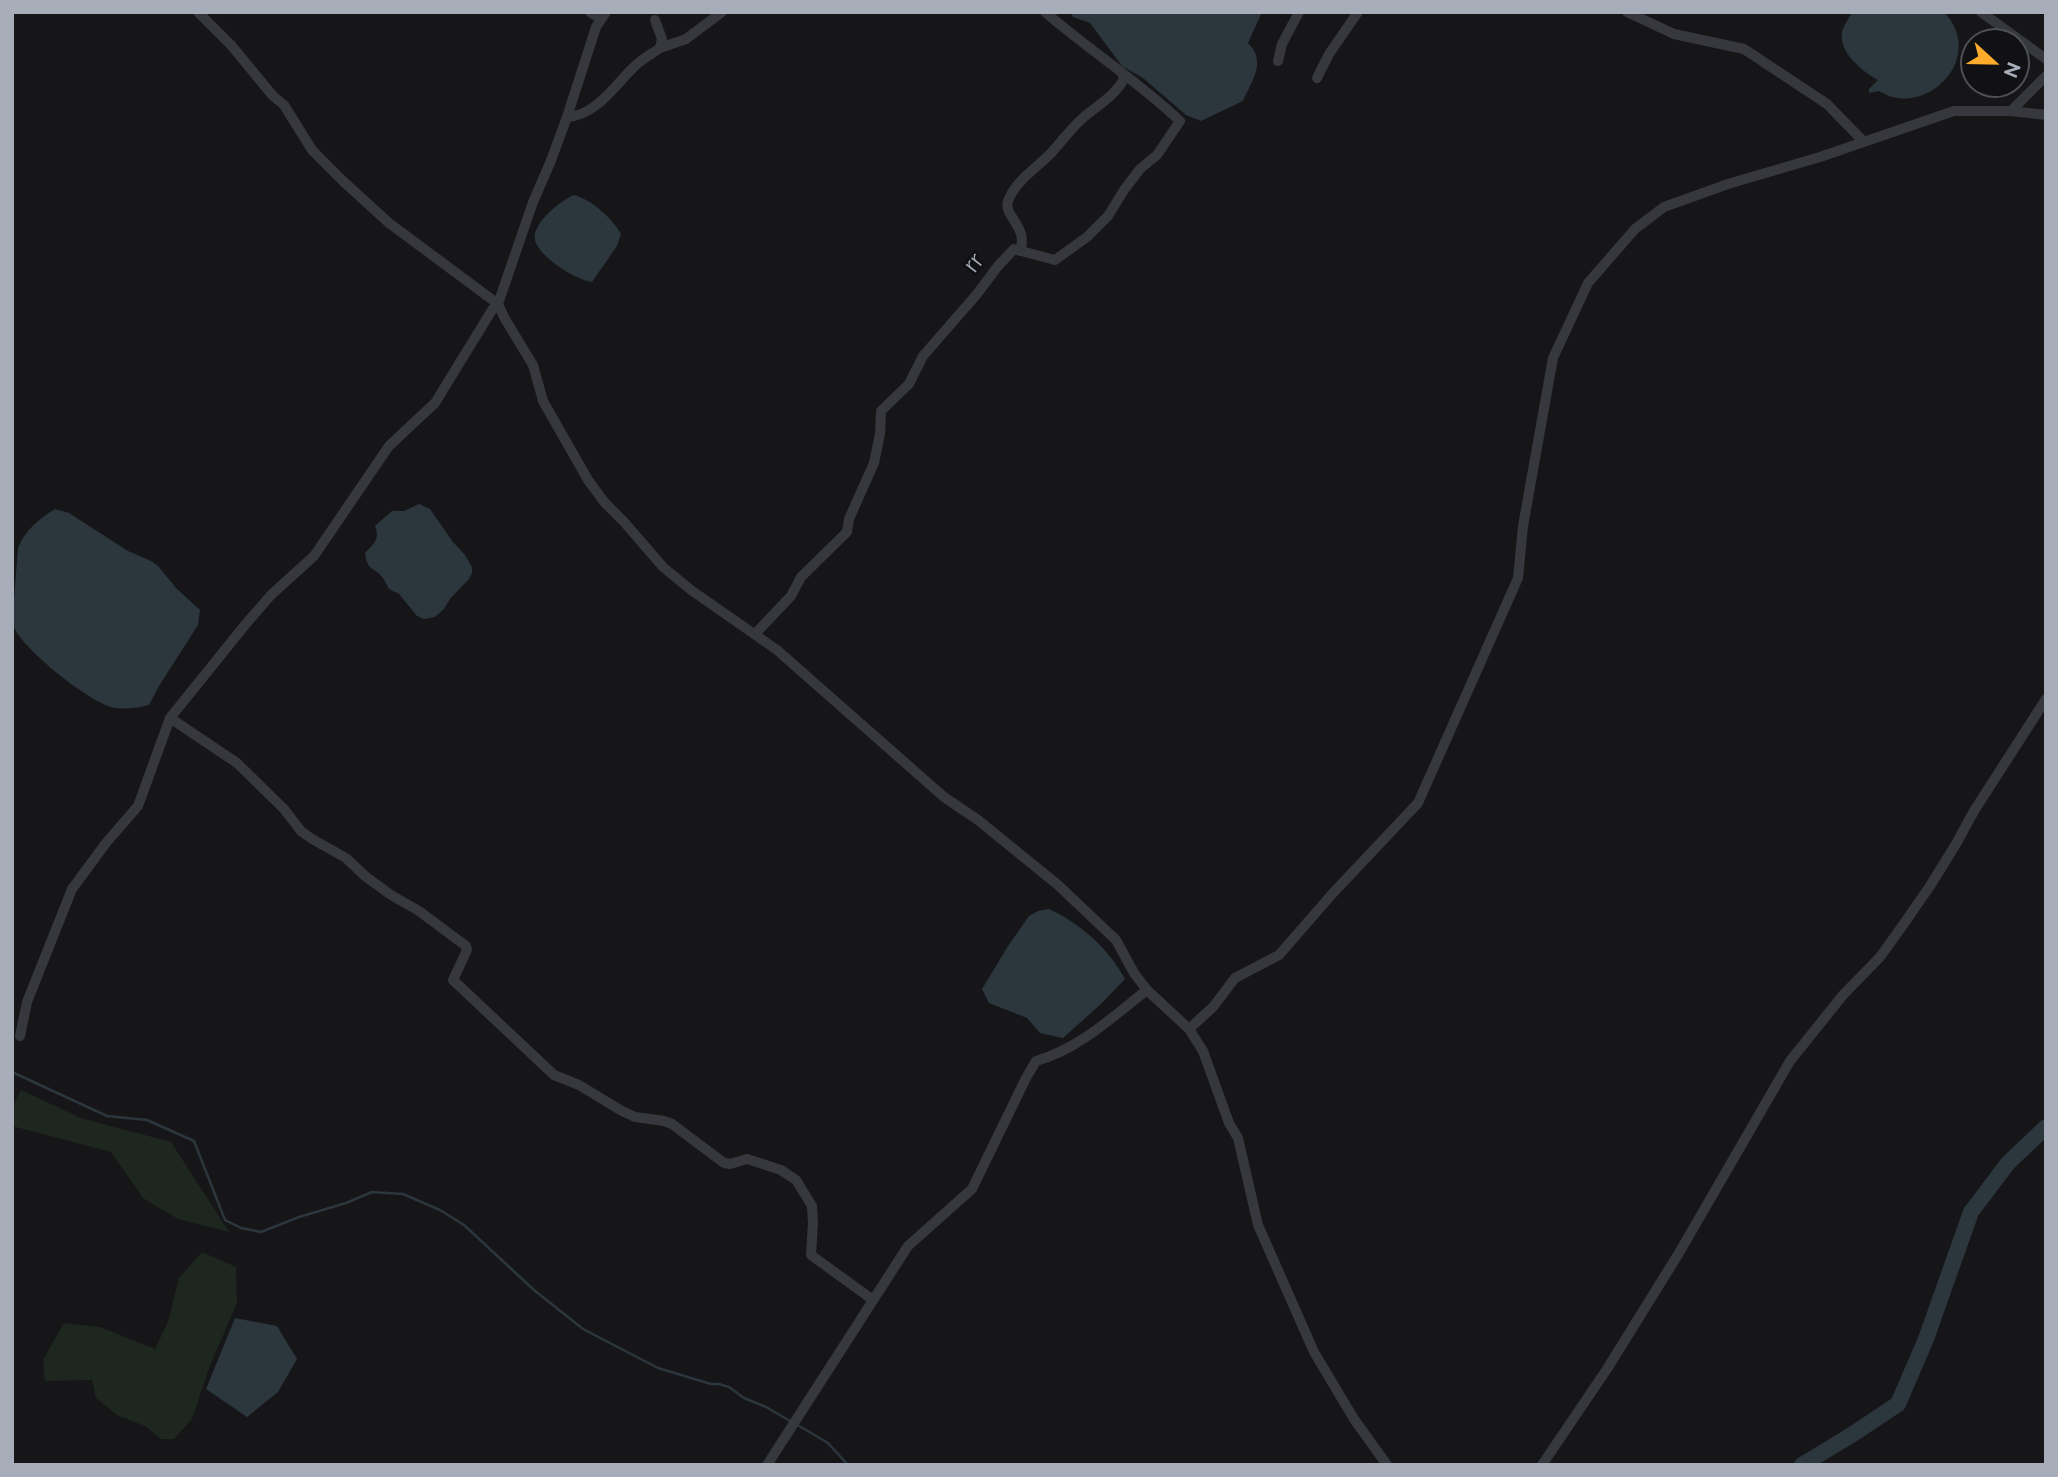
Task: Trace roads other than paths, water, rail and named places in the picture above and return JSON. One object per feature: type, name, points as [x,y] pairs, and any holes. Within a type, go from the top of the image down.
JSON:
[{"type":"street","points":[[198,12],[284,105],[312,150],[344,182],[389,223],[498,304],[533,365],[543,401],[581,468],[605,503],[663,567],[691,590],[777,650],[944,797],[978,820],[1058,885],[1116,940],[1147,990],[1189,1029],[1203,1051],[1229,1123],[1238,1138],[1258,1225],[1314,1352],[1354,1419],[1387,1465]]},
{"type":"street","points":[[20,1036],[27,1002],[72,889],[101,849],[138,806],[170,718],[271,595],[314,556],[389,446],[435,403],[498,304],[533,202],[567,117],[596,27],[603,15],[590,12]]},
{"type":"street","points":[[567,117],[577,117],[595,106],[638,63],[660,48],[686,39],[722,12]]},
{"type":"street","name":"rr","points":[[755,634],[791,596],[801,577],[847,532],[849,519],[874,463],[881,411],[909,384],[923,356],[1014,249],[1055,260],[1087,236],[1108,216],[1124,190],[1140,169],[1157,155],[1180,121],[1150,93],[1045,12]]},
{"type":"street","points":[[1278,61],[1282,44],[1299,12]]},
{"type":"street","points":[[1318,78],[1329,54],[1358,12]]},
{"type":"street","points":[[1627,12],[1674,34],[1744,49],[1827,104],[1864,142]]},
{"type":"street","points":[[1981,12],[2046,59]]},
{"type":"street","points":[[1995,22],[2002,12]]},
{"type":"street","points":[[655,20],[662,39],[660,48]]},
{"type":"street","points":[[1020,251],[1022,233],[1008,208],[1009,199],[1075,125],[1114,93],[1124,79],[1122,73]]},
{"type":"street","points":[[2011,111],[2046,76]]},
{"type":"street","points":[[1189,1029],[1213,1006],[1235,978],[1279,955],[1418,803],[1518,578],[1523,526],[1553,358],[1588,283],[1635,229],[1664,207],[1954,111],[2011,111],[2046,115]]},
{"type":"street","points":[[1542,1465],[1607,1369],[1679,1253],[1790,1061],[1843,995],[1880,957],[1903,925],[1950,855],[1974,811],[2046,699]]},
{"type":"street","points":[[2036,713],[2046,720]]},
{"type":"street","points":[[170,718],[237,763],[284,809],[301,831],[346,858],[365,876],[466,946],[467,950],[453,980],[554,1075],[579,1085],[635,1117],[672,1124],[724,1163],[747,1159],[791,1175],[812,1206],[811,1255],[873,1300]]},
{"type":"street","points":[[767,1465],[908,1246],[972,1189],[1036,1061],[1055,1056],[1081,1041],[1147,990]]},
{"type":"waterway","points":[[12,1072],[107,1116],[147,1120],[194,1141],[225,1220],[241,1228],[261,1232],[372,1192],[403,1194],[440,1210],[464,1225],[534,1290],[583,1329],[658,1368],[729,1387],[744,1398],[790,1421]]},
{"type":"waterway","points":[[1802,1465],[1898,1404],[1926,1339],[1971,1212],[2008,1163],[2046,1127]]},
{"type":"waterway","points":[[796,1424],[828,1443],[848,1465]]}]
